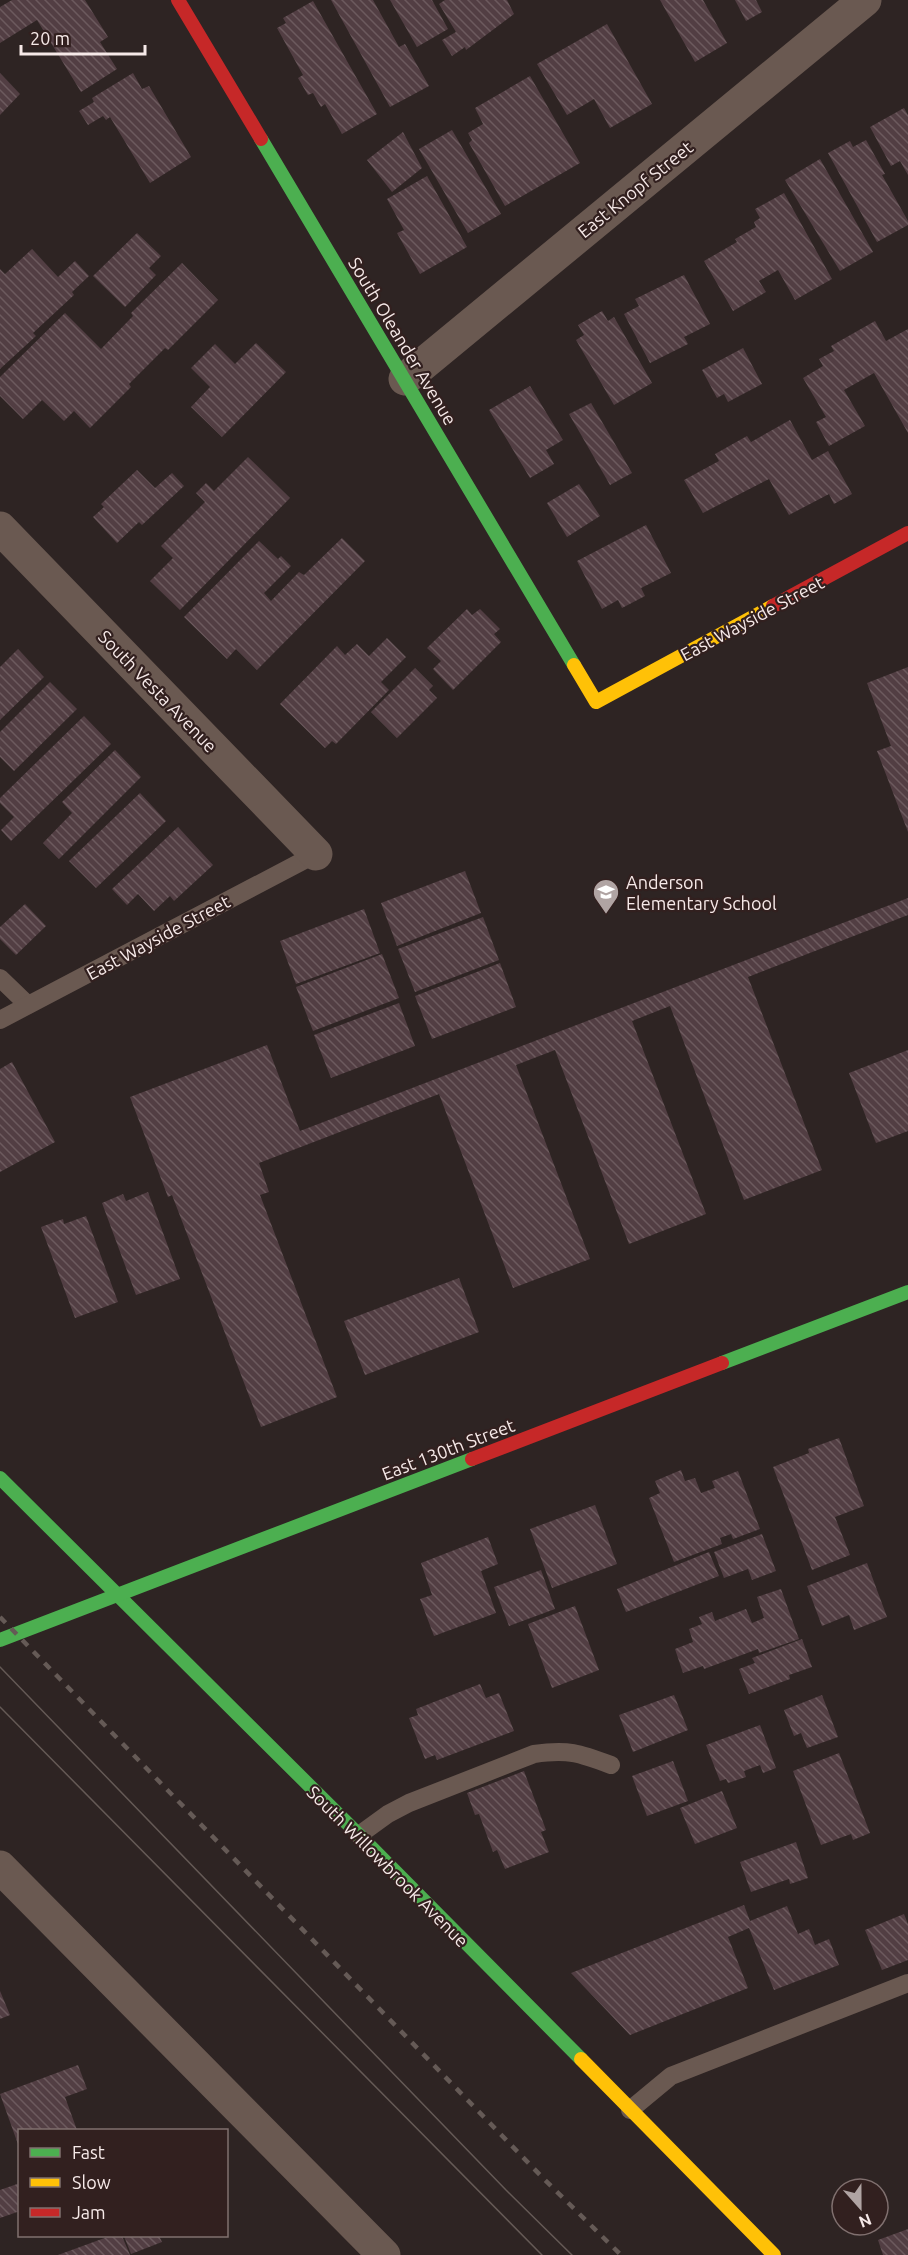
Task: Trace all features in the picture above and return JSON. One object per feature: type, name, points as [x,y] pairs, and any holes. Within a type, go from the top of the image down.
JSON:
[{"type":"street","name":"South Oleander Avenue","points":[[178,0],[596,702]]},
{"type":"street","name":"East Knopf Street","points":[[405,379],[865,0]]},
{"type":"street","name":"South Vesta Avenue","points":[[0,528],[316,854]]},
{"type":"street","name":"East Wayside Street","points":[[596,702],[908,533]]},
{"type":"street","name":"East 130th Street","points":[[0,1640],[908,1292]]},
{"type":"street","name":"South Willowbrook Avenue","points":[[0,1478],[774,2255]]},
{"type":"street","points":[[0,1867],[384,2255]]},
{"type":"lane","name":"East Wayside Street","points":[[0,1020],[316,854]]},
{"type":"lane","points":[[0,978],[28,1005]]},
{"type":"lane","points":[[359,1836],[388,1814],[409,1803],[534,1754],[554,1751],[578,1753],[611,1765]]},
{"type":"lane","points":[[630,2109],[671,2076],[908,1983]]},
{"type":"building","points":[[12,0],[85,0],[108,37],[100,42],[117,69],[81,92],[37,20],[0,43],[0,7]]},
{"type":"building","points":[[331,0],[373,0],[399,47],[405,44],[429,86],[390,107]]},
{"type":"building","points":[[390,0],[432,0],[448,29],[417,47]]},
{"type":"building","points":[[445,0],[507,0],[514,14],[466,50],[465,47],[452,56],[442,40],[456,32],[439,4]]},
{"type":"building","points":[[660,0],[703,0],[727,43],[695,62]]},
{"type":"building","points":[[735,0],[756,0],[762,12],[746,21]]},
{"type":"building","points":[[313,1],[377,114],[342,134],[325,104],[321,107],[313,93],[308,95],[298,78],[303,75],[277,28],[286,23],[283,18]]},
{"type":"building","points":[[607,24],[652,104],[610,128],[594,99],[567,115],[537,64]]},
{"type":"building","points":[[0,73],[20,94],[0,115]]},
{"type":"building","points":[[133,73],[142,89],[149,86],[191,157],[150,183],[110,117],[106,120],[103,116],[88,125],[79,111],[94,102],[92,98]]},
{"type":"building","points":[[530,76],[580,163],[505,206],[469,143],[472,140],[468,133],[483,124],[475,108]]},
{"type":"building","points":[[904,108],[908,115],[908,175],[900,161],[891,166],[870,127]]},
{"type":"building","points":[[452,130],[501,214],[468,233],[419,149]]},
{"type":"building","points":[[403,132],[422,168],[392,192],[367,160]]},
{"type":"building","points":[[866,140],[885,174],[882,175],[908,221],[908,225],[877,242],[828,153],[850,141],[853,147]]},
{"type":"building","points":[[820,159],[873,252],[840,271],[785,180]]},
{"type":"building","points":[[427,176],[467,247],[420,274],[397,233],[404,230],[387,199]]},
{"type":"building","points":[[784,193],[832,279],[795,300],[778,270],[759,281],[766,292],[733,311],[704,261],[737,242],[735,239],[756,227],[754,222],[760,218],[755,209]]},
{"type":"building","points":[[137,233],[161,256],[149,268],[156,275],[125,307],[93,276]]},
{"type":"building","points":[[32,249],[58,277],[75,261],[89,276],[72,292],[74,295],[33,333],[36,336],[0,369],[0,269],[5,274]]},
{"type":"building","points":[[182,263],[218,300],[168,350],[165,348],[129,384],[131,387],[90,428],[74,411],[64,421],[42,400],[23,419],[0,396],[0,377],[65,313],[101,349],[133,316],[131,313]]},
{"type":"building","points":[[684,275],[710,324],[684,337],[688,344],[650,363],[624,314],[639,306],[635,299]]},
{"type":"building","points":[[602,311],[608,321],[614,317],[652,383],[614,405],[576,340],[584,335],[578,325]]},
{"type":"building","points":[[875,321],[886,341],[908,329],[908,433],[874,373],[844,390],[865,426],[829,446],[816,422],[826,417],[803,378],[823,366],[819,359],[834,351],[831,346]]},
{"type":"building","points":[[256,343],[286,372],[222,437],[191,407],[210,387],[191,368],[215,344],[235,364]]},
{"type":"building","points":[[743,348],[762,384],[728,402],[724,394],[717,398],[702,370]]},
{"type":"building","points":[[530,386],[563,440],[546,450],[554,464],[530,478],[489,410]]},
{"type":"building","points":[[591,403],[632,473],[610,485],[569,414]]},
{"type":"building","points":[[790,420],[812,460],[828,451],[852,494],[834,504],[829,494],[789,515],[769,479],[703,513],[684,480],[719,461],[715,454],[747,436],[751,442]]},
{"type":"building","points":[[248,457],[290,498],[180,610],[150,581],[173,558],[161,546],[205,502],[196,493],[206,483],[214,491]]},
{"type":"building","points":[[137,470],[155,488],[172,473],[184,486],[142,525],[139,522],[117,543],[93,517],[104,507],[101,504]]},
{"type":"building","points":[[579,484],[600,516],[567,537],[547,503]]},
{"type":"building","points":[[646,525],[671,573],[641,588],[645,596],[622,608],[618,600],[602,609],[577,561]]},
{"type":"building","points":[[342,538],[365,561],[257,670],[236,649],[227,659],[184,617],[259,541],[278,559],[281,556],[291,566],[264,593],[271,601],[299,572],[304,575]]},
{"type":"building","points":[[467,609],[472,615],[480,609],[500,629],[494,634],[501,642],[453,690],[433,669],[441,661],[427,648]]},
{"type":"building","points":[[387,638],[406,657],[381,682],[389,690],[336,744],[332,741],[325,748],[280,704],[337,646],[345,655],[357,644],[369,656]]},
{"type":"building","points":[[18,649],[44,677],[0,720],[0,667]]},
{"type":"building","points":[[908,667],[908,832],[877,751],[891,746],[867,683]]},
{"type":"building","points":[[415,668],[433,686],[429,690],[437,698],[397,738],[371,712]]},
{"type":"building","points":[[50,682],[77,709],[14,771],[0,757],[0,732]]},
{"type":"building","points":[[84,716],[111,744],[11,841],[1,830],[14,817],[0,803],[0,798]]},
{"type":"building","points":[[115,750],[141,777],[59,859],[43,843],[72,813],[62,802]]},
{"type":"building","points":[[140,793],[166,821],[96,888],[69,861]]},
{"type":"building","points":[[178,827],[213,865],[174,901],[170,896],[154,911],[138,894],[127,905],[112,889]]},
{"type":"building","points":[[465,871],[481,913],[397,946],[381,903]]},
{"type":"building","points":[[908,898],[908,915],[748,977],[822,1170],[744,1200],[670,1006],[632,1021],[706,1214],[629,1244],[555,1050],[516,1065],[590,1259],[513,1288],[439,1094],[259,1163],[269,1192],[260,1195],[337,1397],[261,1427],[172,1195],[168,1197],[130,1097],[267,1045],[300,1131]]},
{"type":"building","points":[[25,904],[46,926],[16,955],[0,939],[0,927]]},
{"type":"building","points":[[364,909],[380,953],[296,984],[280,941]]},
{"type":"building","points":[[483,917],[499,960],[415,992],[398,949]]},
{"type":"building","points":[[382,954],[399,998],[313,1031],[296,987]]},
{"type":"building","points":[[500,963],[516,1007],[432,1039],[415,996]]},
{"type":"building","points":[[399,1003],[415,1046],[331,1078],[314,1035]]},
{"type":"building","points":[[908,1050],[908,1131],[876,1143],[849,1073]]},
{"type":"building","points":[[12,1062],[55,1142],[0,1172],[0,1069]]},
{"type":"building","points":[[148,1192],[180,1279],[136,1295],[102,1203],[123,1194],[126,1201]]},
{"type":"building","points":[[86,1216],[118,1302],[75,1318],[41,1227],[63,1219],[64,1224]]},
{"type":"building","points":[[459,1278],[479,1332],[365,1375],[344,1321]]},
{"type":"building","points":[[839,1438],[864,1506],[835,1517],[850,1555],[812,1570],[773,1467],[809,1453],[808,1449]]},
{"type":"building","points":[[681,1470],[685,1481],[695,1478],[701,1493],[715,1488],[712,1481],[738,1471],[760,1529],[733,1539],[731,1534],[720,1538],[722,1544],[674,1562],[649,1498],[660,1493],[655,1481]]},
{"type":"building","points":[[595,1505],[617,1564],[552,1588],[530,1529]]},
{"type":"building","points":[[762,1534],[776,1571],[752,1580],[748,1569],[724,1578],[714,1552]]},
{"type":"building","points":[[488,1537],[498,1564],[481,1571],[496,1613],[434,1636],[420,1599],[432,1595],[421,1563]]},
{"type":"building","points":[[709,1552],[719,1576],[626,1612],[617,1589]]},
{"type":"building","points":[[867,1563],[887,1617],[854,1630],[849,1615],[822,1626],[807,1586]]},
{"type":"building","points":[[541,1570],[555,1609],[509,1626],[494,1587]]},
{"type":"building","points":[[781,1589],[799,1639],[759,1653],[758,1649],[704,1669],[703,1666],[683,1673],[675,1649],[693,1642],[689,1629],[702,1624],[699,1617],[712,1612],[715,1621],[746,1609],[752,1623],[764,1618],[757,1597]]},
{"type":"building","points":[[575,1606],[599,1670],[552,1688],[528,1624]]},
{"type":"building","points":[[802,1639],[812,1667],[789,1675],[790,1679],[749,1694],[739,1669],[755,1663],[752,1658]]},
{"type":"building","points":[[480,1684],[486,1698],[499,1693],[514,1731],[437,1760],[435,1755],[425,1759],[409,1718],[418,1715],[416,1709]]},
{"type":"building","points":[[674,1695],[688,1730],[633,1752],[619,1715]]},
{"type":"building","points":[[822,1695],[838,1737],[807,1748],[801,1733],[794,1736],[784,1710]]},
{"type":"building","points":[[760,1725],[776,1768],[763,1773],[760,1765],[744,1771],[746,1777],[728,1783],[726,1779],[720,1781],[706,1745]]},
{"type":"building","points":[[839,1753],[870,1833],[853,1840],[851,1834],[821,1845],[793,1771]]},
{"type":"building","points":[[673,1761],[688,1801],[647,1816],[632,1776]]},
{"type":"building","points":[[524,1771],[546,1830],[541,1832],[549,1852],[505,1869],[497,1850],[493,1852],[479,1814],[475,1815],[467,1793]]},
{"type":"building","points":[[722,1791],[737,1828],[695,1844],[680,1808]]},
{"type":"building","points":[[796,1842],[808,1878],[790,1884],[789,1879],[751,1892],[740,1862]]},
{"type":"building","points":[[744,1905],[750,1921],[787,1906],[798,1934],[809,1929],[815,1945],[829,1939],[839,1965],[774,1990],[749,1928],[728,1937],[748,1988],[630,2035],[571,1973]]},
{"type":"building","points":[[904,1914],[908,1924],[908,1960],[882,1970],[865,1930]]},
{"type":"building","points":[[0,1991],[10,2015],[0,2019]]},
{"type":"building","points":[[78,2065],[87,2089],[65,2097],[77,2129],[18,2129],[18,2144],[0,2094]]},
{"type":"building","points":[[18,2184],[18,2212],[0,2218],[0,2190]]},
{"type":"building","points":[[908,2229],[908,2255],[883,2255],[878,2240]]},
{"type":"building","points":[[107,2237],[122,2237],[130,2255],[58,2255]]},
{"type":"building","points":[[124,2237],[160,2237],[162,2242],[131,2254]]},
{"type":"tram line","points":[[0,1667],[506,2190],[572,2255]]},
{"type":"tram line","points":[[0,1707],[542,2255]]},
{"type":"railway","points":[[0,1617],[544,2179],[621,2255]]},
{"type":"traffic: fast","points":[[261,139],[574,665]]},
{"type":"traffic: fast","points":[[722,1363],[908,1292]]},
{"type":"traffic: fast","points":[[0,1640],[472,1459]]},
{"type":"traffic: fast","points":[[0,1478],[581,2059]]},
{"type":"traffic: slow","points":[[574,665],[596,702],[773,606]]},
{"type":"traffic: slow","points":[[581,2059],[774,2255]]},
{"type":"traffic: jam","points":[[178,0],[261,139]]},
{"type":"traffic: jam","points":[[773,606],[908,533]]},
{"type":"traffic: jam","points":[[472,1459],[722,1363]]},
{"type":"place","name":"Anderson Elementary School","points":[[606,915]]}]
